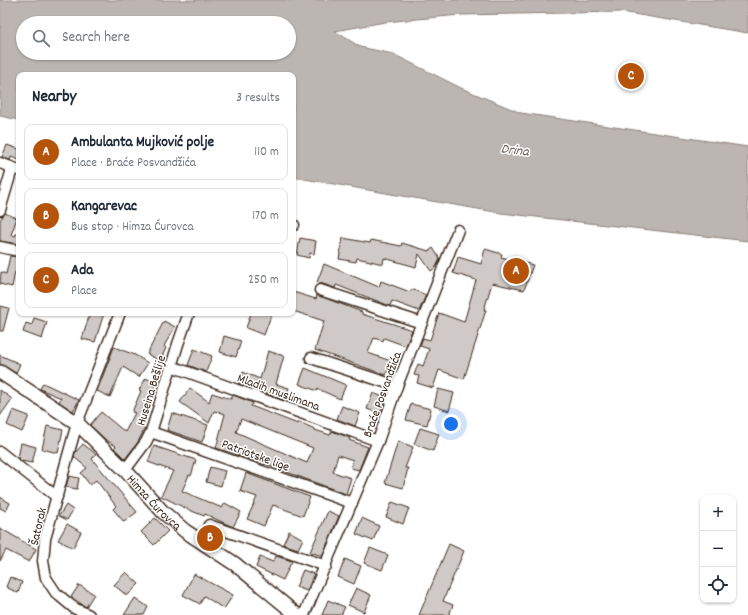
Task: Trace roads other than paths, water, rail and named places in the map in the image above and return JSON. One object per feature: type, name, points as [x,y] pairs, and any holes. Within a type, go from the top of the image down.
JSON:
[{"type":"main road","name":"Himza Ćurovca","points":[[0,372],[77,424],[125,470],[163,512],[179,526],[235,564],[297,615]]},
{"type":"street","points":[[0,163],[16,170],[0,210]]},
{"type":"street","name":"Braće Posvandžića","points":[[304,615],[378,441],[458,230]]},
{"type":"street","points":[[0,247],[16,250]]},
{"type":"street","points":[[320,290],[422,323]]},
{"type":"street","name":"Šatorak","points":[[89,615],[74,608],[56,593],[46,578],[43,561],[45,539],[77,424],[119,316]]},
{"type":"street","name":"Huseina Bešlije","points":[[125,470],[146,442],[151,432],[188,316]]},
{"type":"street","points":[[311,358],[398,386]]},
{"type":"street","name":"Mladih muslimana","points":[[172,366],[378,441]]},
{"type":"street","name":"Patriotske lige","points":[[151,432],[352,503]]},
{"type":"street","points":[[0,452],[57,497]]},
{"type":"street","points":[[209,525],[326,566]]},
{"type":"water","name":"Drina","points":[[0,0],[748,0],[748,33],[621,12],[460,15],[385,22],[335,31],[360,47],[393,54],[461,88],[521,113],[748,147],[748,241],[501,213],[296,178],[296,72],[16,72],[16,119],[0,116]]},
{"type":"place","name":"Ada","points":[[631,76]]},
{"type":"place","name":"Ambulanta Mujković polje","points":[[516,271]]},
{"type":"place","name":"Kangarevac","points":[[210,538]]}]
